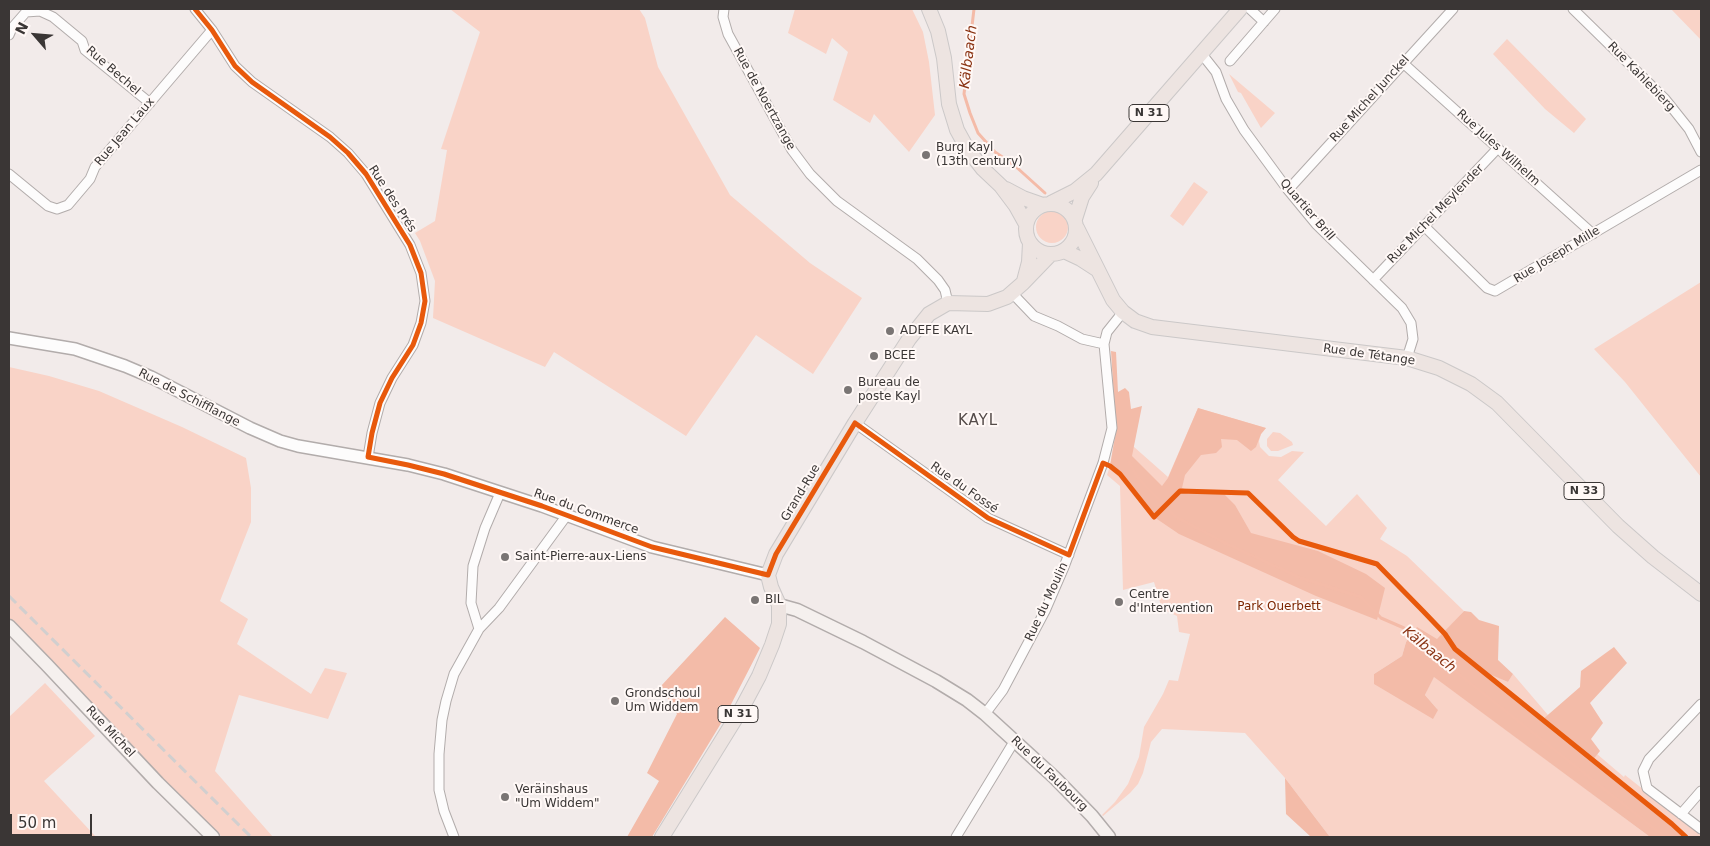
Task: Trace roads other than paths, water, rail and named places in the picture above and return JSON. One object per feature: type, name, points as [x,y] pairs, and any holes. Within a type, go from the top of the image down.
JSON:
[{"type":"main road","points":[[929,9],[938,31],[944,58],[949,104],[957,130],[968,150],[983,169],[1001,186],[1016,206],[1026,224]]},
{"type":"main road","name":"N 31","points":[[1047,204],[1075,191],[1096,174],[1240,9]]},
{"type":"main road","name":"N 31","points":[[1076,223],[1082,198],[1096,174]]},
{"type":"main road","points":[[1001,186],[1023,198],[1047,204],[1061,205],[1069,210],[1076,223],[1076,237],[1064,251],[1050,254],[1042,253],[1030,243],[1026,234],[1026,224],[1029,216],[1035,209],[1047,204]]},
{"type":"main road","name":"N 33","points":[[1076,223],[1082,240],[1089,249],[1099,270]]},
{"type":"main road","points":[[1023,283],[1029,262],[1030,243]]},
{"type":"main road","points":[[1064,251],[1099,270]]},
{"type":"main road","points":[[948,303],[988,304],[999,301],[1023,283],[1050,254]]},
{"type":"main road","name":"Rue de Tétange","points":[[1099,270],[1113,300],[1123,312],[1135,321],[1152,328],[1406,358],[1440,368],[1471,384],[1497,403],[1618,526],[1653,557],[1701,594]]},
{"type":"main road","name":"Grand-Rue","points":[[768,575],[776,554],[855,423],[909,339],[929,314],[948,303]]},
{"type":"main road","name":"N 31","points":[[662,837],[742,708],[758,676],[779,624],[779,605],[771,588],[768,575]]},
{"type":"main road","points":[[779,605],[798,610],[914,669],[967,700],[985,714]]},
{"type":"main road","name":"Rue Michel","points":[[9,626],[158,783],[213,837]]},
{"type":"main road","name":"Rue du Faubourg","points":[[985,714],[1060,784],[1092,816],[1109,837]]},
{"type":"street","name":"Rue des Prés","points":[[195,9],[212,30],[235,66],[330,137],[348,153],[366,174],[410,245],[421,273],[425,301],[421,323],[413,345],[392,378],[380,403],[368,457]]},
{"type":"street","name":"Rue de Noertzange","points":[[724,9],[723,17],[728,34],[792,150],[810,174],[837,201],[917,259],[938,280],[945,290],[948,303]]},
{"type":"street","points":[[1250,9],[1264,22]]},
{"type":"street","points":[[1230,61],[1275,9]]},
{"type":"street","name":"Rue Michel Junckel","points":[[1288,190],[1453,9]]},
{"type":"street","name":"Rue Kahlebierg","points":[[1574,9],[1665,99],[1689,129],[1701,152]]},
{"type":"street","name":"Rue Bechel","points":[[9,35],[12,28],[26,12],[40,11],[53,17],[82,41],[85,50],[150,103]]},
{"type":"street","name":"Rue Jean Laux","points":[[9,174],[48,206],[57,209],[68,205],[90,179],[95,167],[212,30]]},
{"type":"street","name":"Quartier Brill","points":[[1202,53],[1216,72],[1226,99],[1244,130],[1288,190],[1316,224],[1402,308],[1411,323],[1413,339],[1406,358]]},
{"type":"street","name":"Rue Jules Wilhelm","points":[[1403,63],[1593,234]]},
{"type":"street","name":"Rue Michel Meylender","points":[[1373,280],[1498,148]]},
{"type":"street","name":"Rue Joseph Mille","points":[[1424,226],[1487,288],[1495,291],[1701,170]]},
{"type":"street","points":[[1012,293],[1034,316],[1088,340],[1104,344],[1112,325],[1123,312]]},
{"type":"street","name":"Rue de Schifflange","points":[[9,338],[75,349],[119,364],[151,377],[250,428],[280,441],[298,446],[368,457]]},
{"type":"street","name":"Rue du Moulin","points":[[985,714],[1007,682],[1045,610],[1069,555],[1103,463],[1112,428],[1104,344]]},
{"type":"street","name":"Rue du Fossé","points":[[855,423],[988,518],[1069,555]]},
{"type":"street","name":"Rue du Commerce","points":[[368,457],[408,464],[444,474],[542,506],[652,547],[768,575]]},
{"type":"street","points":[[479,630],[471,603],[473,566],[485,528],[500,493]]},
{"type":"street","points":[[454,837],[444,811],[439,790],[439,754],[442,720],[454,674],[479,630],[499,608],[566,515]]},
{"type":"street","points":[[1701,704],[1650,759],[1643,771],[1648,788],[1701,829]]},
{"type":"street","points":[[956,837],[1015,740]]},
{"type":"street","points":[[1681,814],[1701,791]]},
{"type":"waterway","name":"Kälbaach","points":[[974,9],[964,94],[970,113],[978,133],[995,152],[1014,165],[1045,193]]},
{"type":"waterway","name":"Kälbaach","points":[[1129,462],[1138,478],[1176,517],[1229,545],[1301,578],[1361,597],[1381,618],[1404,628],[1427,649],[1665,837]]},
{"type":"railway","points":[[9,596],[251,837]]},
{"type":"place","name":"Burg Kayl (13th century)","points":[[926,155]]},
{"type":"place","name":"ADEFE KAYL","points":[[890,331]]},
{"type":"place","name":"BCEE","points":[[874,356]]},
{"type":"place","name":"Bureau de poste Kayl","points":[[848,390]]},
{"type":"place","name":"Saint-Pierre-aux-Liens","points":[[505,557]]},
{"type":"place","name":"BIL","points":[[755,600]]},
{"type":"place","name":"Centre d'Intervention","points":[[1119,602]]},
{"type":"place","name":"Grondschoul Um Widdem","points":[[615,701]]},
{"type":"place","name":"Veräinshaus \"Um Widdem\"","points":[[505,797]]},
{"type":"district","name":"KAYL","points":[[978,421]]},
{"type":"park label","name":"Park Ouerbett","points":[[1279,607]]}]
